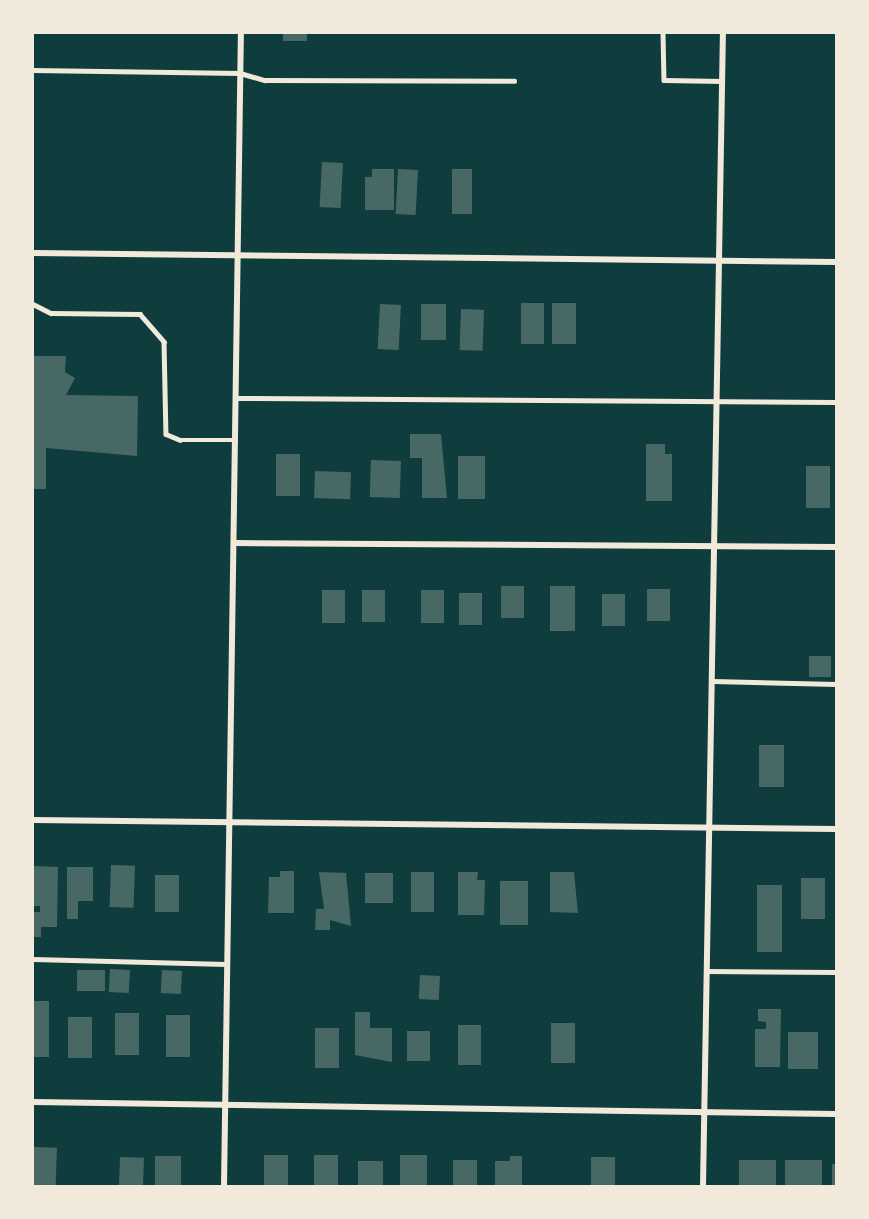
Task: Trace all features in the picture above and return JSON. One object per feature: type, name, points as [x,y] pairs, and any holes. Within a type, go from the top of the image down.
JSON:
[{"type":"street","points":[[224,1186],[241,33]]},
{"type":"street","points":[[703,1186],[723,33]]},
{"type":"street","points":[[33,253],[836,262]]},
{"type":"street","points":[[234,543],[836,547]]},
{"type":"street","points":[[33,820],[228,825],[710,826],[836,829]]},
{"type":"street","points":[[33,1102],[836,1114]]},
{"type":"lane","points":[[663,33],[664,80],[722,81]]},
{"type":"lane","points":[[33,70],[240,73],[265,80],[514,81]]},
{"type":"lane","points":[[33,304],[51,313],[140,314],[164,342],[166,434],[180,440],[236,440]]},
{"type":"lane","points":[[237,398],[836,402]]},
{"type":"lane","points":[[713,681],[836,684]]},
{"type":"lane","points":[[33,960],[226,964]]},
{"type":"lane","points":[[707,971],[836,972]]},
{"type":"building","points":[[283,33],[307,33],[307,41],[283,41]]},
{"type":"building","points":[[322,162],[343,163],[341,208],[320,207]]},
{"type":"building","points":[[372,169],[394,169],[394,210],[365,210],[365,177],[372,177]]},
{"type":"building","points":[[398,169],[418,170],[416,215],[396,214]]},
{"type":"building","points":[[452,169],[472,169],[472,214],[452,214]]},
{"type":"building","points":[[521,303],[544,303],[544,344],[521,344]]},
{"type":"building","points":[[552,303],[576,303],[576,344],[552,344]]},
{"type":"building","points":[[380,304],[401,305],[399,350],[378,349]]},
{"type":"building","points":[[421,304],[446,304],[446,340],[421,340]]},
{"type":"building","points":[[461,309],[484,310],[483,351],[460,350]]},
{"type":"building","points":[[33,356],[66,356],[65,372],[75,378],[66,395],[138,396],[137,456],[46,448],[46,489],[33,489]]},
{"type":"building","points":[[410,434],[441,434],[447,498],[422,498],[422,458],[410,458]]},
{"type":"building","points":[[646,444],[665,444],[665,454],[672,454],[672,501],[646,501]]},
{"type":"building","points":[[276,454],[300,454],[300,496],[276,496]]},
{"type":"building","points":[[458,456],[485,456],[485,499],[458,499]]},
{"type":"building","points":[[371,460],[401,461],[400,498],[370,497]]},
{"type":"building","points":[[806,466],[830,466],[830,508],[806,508]]},
{"type":"building","points":[[315,471],[351,472],[350,499],[314,498]]},
{"type":"building","points":[[501,586],[524,586],[524,618],[501,618]]},
{"type":"building","points":[[550,586],[575,586],[575,631],[550,631]]},
{"type":"building","points":[[647,589],[670,589],[670,621],[647,621]]},
{"type":"building","points":[[322,590],[345,590],[345,623],[322,623]]},
{"type":"building","points":[[362,590],[385,590],[385,622],[362,622]]},
{"type":"building","points":[[421,590],[444,590],[444,623],[421,623]]},
{"type":"building","points":[[459,593],[482,593],[482,625],[459,625]]},
{"type":"building","points":[[602,594],[625,594],[625,626],[602,626]]},
{"type":"building","points":[[809,656],[831,656],[831,677],[809,677]]},
{"type":"building","points":[[759,745],[784,745],[784,787],[759,787]]},
{"type":"building","points":[[111,865],[135,866],[134,908],[110,907]]},
{"type":"building","points":[[34,866],[58,867],[57,927],[41,927],[41,937],[33,937],[33,912],[40,912],[40,906],[34,906]]},
{"type":"building","points":[[67,867],[93,867],[93,901],[78,901],[78,919],[67,919]]},
{"type":"building","points":[[280,871],[294,871],[294,913],[268,913],[269,877],[280,877]]},
{"type":"building","points":[[319,872],[346,873],[351,926],[330,920],[330,930],[315,930],[316,909],[324,909]]},
{"type":"building","points":[[411,872],[434,872],[434,912],[411,912]]},
{"type":"building","points":[[458,872],[478,872],[477,880],[485,880],[484,915],[458,915]]},
{"type":"building","points":[[550,872],[574,872],[578,913],[550,912]]},
{"type":"building","points":[[365,873],[393,873],[393,903],[365,903]]},
{"type":"building","points":[[155,875],[179,875],[179,912],[155,912]]},
{"type":"building","points":[[801,878],[825,878],[825,919],[801,919]]},
{"type":"building","points":[[500,881],[528,881],[528,925],[500,925]]},
{"type":"building","points":[[757,885],[782,885],[782,952],[757,952]]},
{"type":"building","points":[[110,969],[130,970],[129,993],[109,992]]},
{"type":"building","points":[[77,970],[105,970],[105,991],[77,991]]},
{"type":"building","points":[[162,970],[182,971],[181,994],[161,993]]},
{"type":"building","points":[[420,975],[440,976],[439,1000],[419,999]]},
{"type":"building","points":[[34,1001],[49,1001],[49,1057],[34,1057]]},
{"type":"building","points":[[758,1009],[781,1009],[780,1067],[755,1067],[755,1029],[766,1029],[766,1022],[758,1021]]},
{"type":"building","points":[[355,1012],[370,1012],[370,1028],[392,1028],[392,1062],[355,1055]]},
{"type":"building","points":[[115,1013],[139,1013],[139,1055],[115,1055]]},
{"type":"building","points":[[166,1015],[190,1015],[190,1057],[166,1057]]},
{"type":"building","points":[[68,1017],[92,1017],[92,1058],[68,1058]]},
{"type":"building","points":[[551,1023],[575,1023],[575,1063],[551,1063]]},
{"type":"building","points":[[458,1025],[481,1025],[481,1065],[458,1065]]},
{"type":"building","points":[[315,1028],[339,1028],[339,1068],[315,1068]]},
{"type":"building","points":[[407,1031],[430,1031],[430,1061],[407,1061]]},
{"type":"building","points":[[788,1032],[818,1032],[818,1069],[788,1069]]},
{"type":"building","points":[[34,1147],[57,1148],[56,1186],[33,1186]]},
{"type":"building","points":[[264,1155],[288,1155],[288,1186],[264,1186]]},
{"type":"building","points":[[314,1155],[338,1155],[338,1186],[314,1186]]},
{"type":"building","points":[[400,1155],[427,1155],[427,1186],[400,1186]]},
{"type":"building","points":[[155,1156],[181,1156],[181,1186],[155,1186]]},
{"type":"building","points":[[510,1156],[522,1156],[522,1186],[495,1186],[495,1161],[510,1161]]},
{"type":"building","points":[[120,1157],[144,1158],[143,1186],[119,1186]]},
{"type":"building","points":[[591,1157],[615,1157],[615,1186],[591,1186]]},
{"type":"building","points":[[453,1160],[477,1160],[477,1186],[453,1186]]},
{"type":"building","points":[[739,1160],[776,1160],[776,1186],[739,1186]]},
{"type":"building","points":[[785,1160],[822,1160],[822,1186],[785,1186]]},
{"type":"building","points":[[358,1161],[383,1161],[383,1186],[358,1186]]},
{"type":"building","points":[[832,1164],[836,1164],[836,1186],[832,1186]]}]
